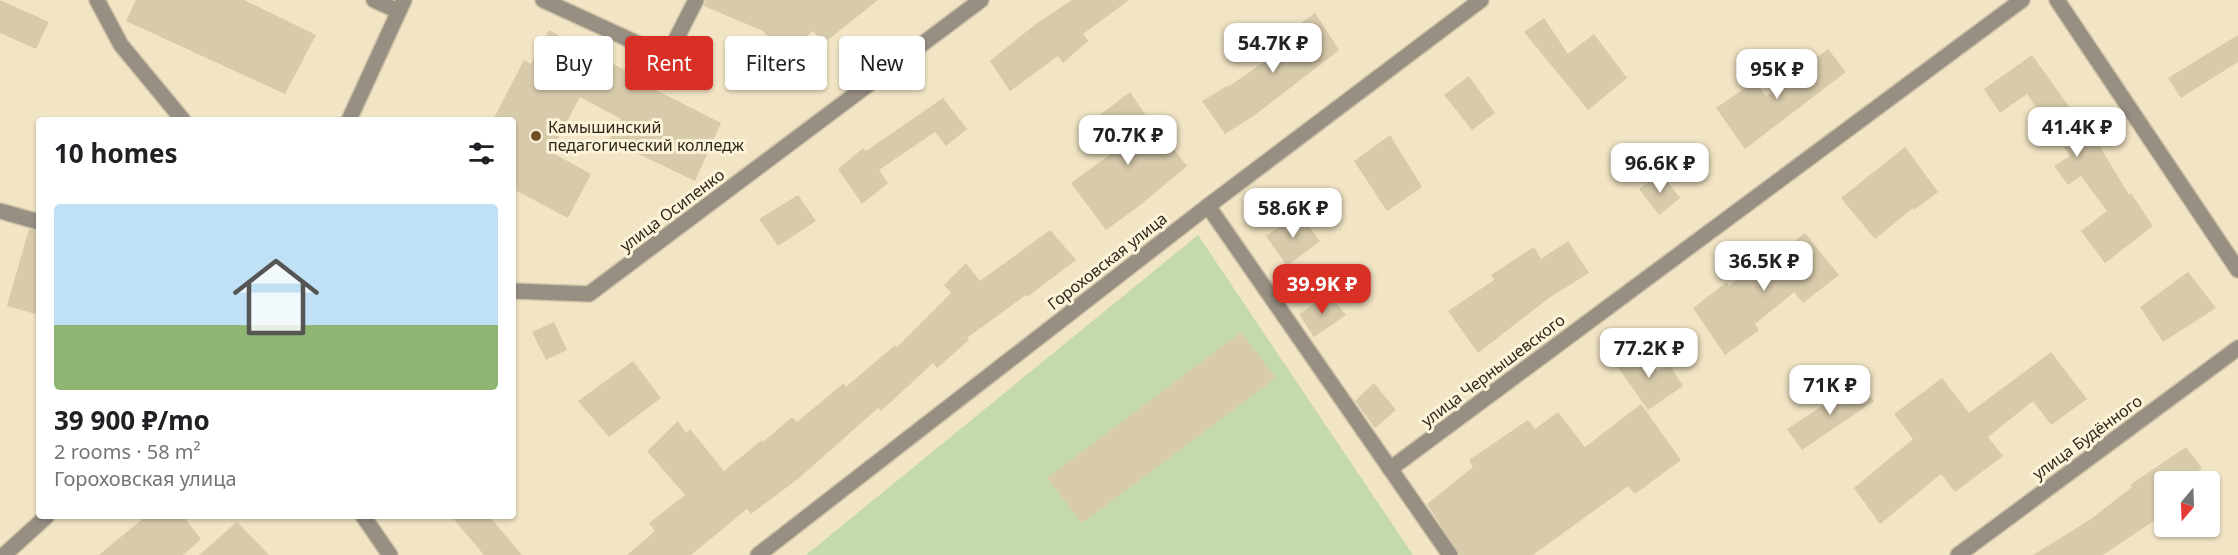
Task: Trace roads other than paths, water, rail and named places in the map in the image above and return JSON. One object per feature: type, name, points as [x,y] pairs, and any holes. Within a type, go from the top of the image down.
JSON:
[{"type":"street","points":[[97,0],[121,45],[181,117]]},
{"type":"street","points":[[350,117],[401,6],[374,0]]},
{"type":"street","points":[[543,0],[666,57],[696,0]]},
{"type":"street","name":"улица Осипенко","points":[[516,291],[589,294],[981,0]]},
{"type":"street","name":"Гороховская улица","points":[[758,555],[1208,206],[1481,0]]},
{"type":"street","name":"улица Чернышевского","points":[[1390,469],[2022,0]]},
{"type":"street","points":[[2057,0],[2238,270]]},
{"type":"street","points":[[1208,206],[1450,555]]},
{"type":"street","points":[[0,211],[36,221]]},
{"type":"street","name":"улица Будённого","points":[[1958,555],[2238,348]]},
{"type":"street","points":[[4,555],[44,519]]},
{"type":"street","points":[[365,519],[390,555]]},
{"type":"place","name":"Камышинский педагогический колледж","points":[[536,136]]}]
